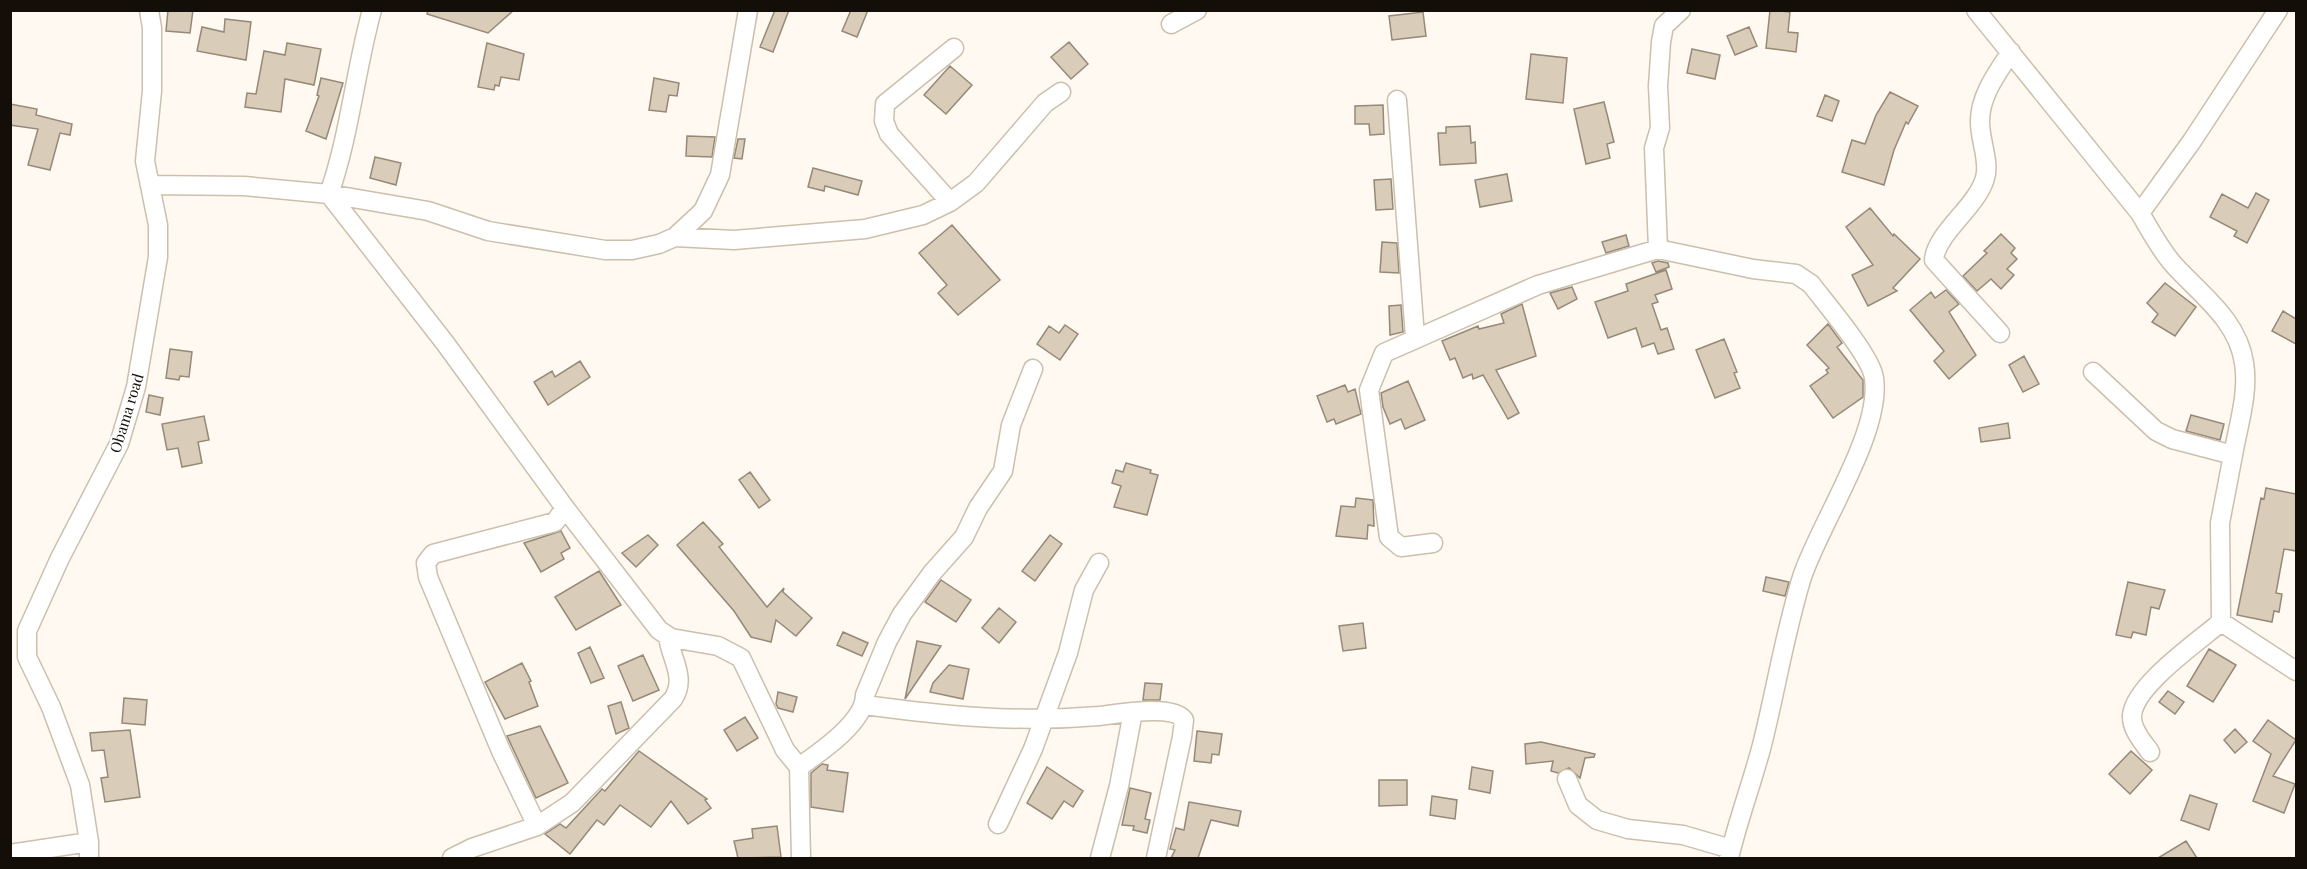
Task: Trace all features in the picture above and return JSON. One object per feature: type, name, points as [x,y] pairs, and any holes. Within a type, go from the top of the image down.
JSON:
[{"type":"street","name":"Obama road","points":[[89,850],[80,785],[51,707],[27,657],[27,631],[55,568],[119,444],[136,387],[158,257],[158,225],[145,161],[152,91],[152,28],[149,10]]},
{"type":"street","points":[[329,194],[348,133],[361,51],[372,10]]},
{"type":"street","points":[[675,237],[703,211],[724,162],[748,10]]},
{"type":"street","points":[[1171,24],[1197,10]]},
{"type":"street","points":[[1658,249],[1654,148],[1660,128],[1658,86],[1661,42],[1664,26],[1681,10]]},
{"type":"street","points":[[1976,10],[2140,213],[2171,262],[2215,306],[2234,332],[2244,364],[2245,389],[2220,523],[2221,622],[2140,696],[2132,715],[2134,729],[2150,752]]},
{"type":"street","points":[[2140,213],[2192,141],[2278,10]]},
{"type":"street","points":[[950,202],[889,134],[884,121],[885,104],[954,48]]},
{"type":"street","points":[[2000,333],[1934,260],[1937,248],[1971,204],[1986,178],[1980,124],[1982,108],[1992,81],[2011,52]]},
{"type":"street","points":[[151,185],[244,186],[329,194],[428,211],[488,231],[605,250],[632,250],[675,237],[734,240],[865,229],[923,215],[950,202],[988,172],[1044,103],[1060,92]]},
{"type":"street","points":[[1397,100],[1415,338]]},
{"type":"street","points":[[329,194],[445,343],[565,508],[659,630],[668,637],[718,646],[741,658],[785,750],[799,767],[801,858]]},
{"type":"street","points":[[1433,543],[1401,547],[1389,537],[1369,390],[1384,353],[1415,338],[1538,285],[1658,249],[1753,269],[1796,274],[1806,279],[1861,351],[1874,376],[1874,397],[1865,432],[1803,574],[1755,772],[1730,854],[1683,835],[1628,829],[1597,820],[1578,805],[1567,779]]},
{"type":"street","points":[[799,767],[823,751],[848,727],[865,705],[865,695],[902,614],[932,573],[964,537],[978,508],[1003,471],[1011,425],[1033,369]]},
{"type":"street","points":[[2093,372],[2156,431],[2172,439],[2233,455]]},
{"type":"street","points":[[537,826],[501,751],[428,577],[426,563],[433,554],[555,522],[565,508]]},
{"type":"street","points":[[999,824],[1044,721],[1068,653],[1084,590],[1099,563]]},
{"type":"street","points":[[2221,622],[2296,671]]},
{"type":"street","points":[[452,858],[472,848],[537,826],[572,803],[675,697],[680,678],[668,637]]},
{"type":"street","points":[[865,705],[959,717],[1044,721],[1133,712],[1167,712],[1180,715],[1184,720],[1156,858]]},
{"type":"street","points":[[1100,858],[1119,786],[1133,712]]},
{"type":"street","points":[[10,854],[89,850]]},
{"type":"building","points":[[168,10],[193,10],[190,33],[166,31]]},
{"type":"building","points":[[428,10],[514,10],[488,33],[427,14]]},
{"type":"building","points":[[775,10],[789,10],[773,52],[760,47]]},
{"type":"building","points":[[851,10],[868,10],[857,37],[842,31]]},
{"type":"building","points":[[1770,10],[1790,12],[1788,32],[1798,33],[1796,52],[1766,48]]},
{"type":"building","points":[[1423,12],[1426,36],[1392,40],[1389,16]]},
{"type":"building","points":[[225,19],[251,22],[246,60],[197,51],[202,27],[224,32]]},
{"type":"building","points":[[1749,27],[1757,46],[1735,55],[1727,36]]},
{"type":"building","points":[[1069,42],[1088,64],[1071,79],[1051,57]]},
{"type":"building","points":[[287,43],[321,49],[314,85],[285,79],[281,112],[245,107],[247,93],[256,94],[264,51],[285,55]]},
{"type":"building","points":[[487,43],[524,54],[519,80],[501,77],[499,86],[495,85],[494,90],[478,87]]},
{"type":"building","points":[[1692,49],[1720,55],[1715,79],[1687,73]]},
{"type":"building","points":[[1531,54],[1567,58],[1563,103],[1526,99]]},
{"type":"building","points":[[950,66],[972,85],[946,114],[924,95]]},
{"type":"building","points":[[321,78],[343,83],[326,139],[306,131],[319,96],[317,95]]},
{"type":"building","points":[[654,78],[679,83],[677,96],[669,95],[666,112],[649,110]]},
{"type":"building","points":[[1890,92],[1918,106],[1908,124],[1906,122],[1894,150],[1884,185],[1842,172],[1852,140],[1865,144],[1876,115]]},
{"type":"building","points":[[1825,95],[1839,101],[1832,121],[1817,116]]},
{"type":"building","points":[[1604,102],[1614,142],[1607,144],[1610,158],[1586,164],[1574,109]]},
{"type":"building","points":[[10,104],[37,109],[36,115],[72,124],[70,135],[60,133],[50,170],[28,165],[38,129],[10,125]]},
{"type":"building","points":[[1383,105],[1384,134],[1370,135],[1369,124],[1355,124],[1355,106]]},
{"type":"building","points":[[1470,126],[1471,143],[1475,142],[1476,163],[1440,165],[1438,133],[1446,133],[1446,127]]},
{"type":"building","points":[[687,136],[715,137],[712,157],[686,156]]},
{"type":"building","points":[[738,139],[745,139],[742,159],[734,158]]},
{"type":"building","points":[[375,157],[401,163],[396,185],[370,178]]},
{"type":"building","points":[[813,168],[862,181],[858,195],[825,186],[824,191],[808,187]]},
{"type":"building","points":[[1507,174],[1512,201],[1480,207],[1475,180]]},
{"type":"building","points":[[1391,179],[1393,209],[1376,210],[1374,180]]},
{"type":"building","points":[[2256,193],[2269,200],[2247,243],[2234,236],[2237,231],[2210,217],[2222,194],[2248,208]]},
{"type":"building","points":[[1870,208],[1893,236],[1894,234],[1920,259],[1893,288],[1897,291],[1868,306],[1852,275],[1873,265],[1846,227]]},
{"type":"building","points":[[952,225],[1000,280],[958,315],[938,293],[947,285],[919,253]]},
{"type":"building","points":[[2001,234],[2015,248],[2011,253],[2017,259],[2007,269],[2014,275],[2001,289],[1991,279],[1977,291],[1963,276],[1987,253],[1984,251]]},
{"type":"building","points":[[1626,235],[1629,246],[1606,253],[1602,242]]},
{"type":"building","points":[[1382,242],[1397,243],[1399,273],[1380,272]]},
{"type":"building","points":[[1658,261],[1668,263],[1669,267],[1656,272],[1652,263]]},
{"type":"building","points":[[1666,270],[1672,289],[1655,295],[1658,302],[1652,304],[1661,330],[1667,328],[1674,349],[1658,354],[1654,343],[1642,347],[1636,328],[1608,338],[1595,302],[1628,291],[1626,284]]},
{"type":"building","points":[[2165,283],[2196,307],[2175,336],[2152,322],[2158,314],[2147,303]]},
{"type":"building","points":[[1572,287],[1577,299],[1558,309],[1550,293]]},
{"type":"building","points":[[1946,290],[1959,304],[1949,312],[1976,355],[1949,379],[1934,361],[1944,351],[1910,310],[1931,292],[1935,298]]},
{"type":"building","points":[[1522,304],[1536,356],[1496,370],[1519,413],[1508,419],[1483,375],[1473,379],[1472,374],[1463,378],[1455,358],[1450,360],[1442,341],[1478,326],[1479,329],[1504,323],[1501,314]]},
{"type":"building","points":[[1401,305],[1403,332],[1390,335],[1389,306]]},
{"type":"building","points":[[2283,311],[2296,319],[2296,344],[2272,331]]},
{"type":"building","points":[[1828,324],[1842,343],[1837,347],[1863,380],[1863,397],[1833,418],[1810,386],[1828,373],[1826,370],[1829,368],[1807,345]]},
{"type":"building","points":[[1065,325],[1078,334],[1060,360],[1037,344],[1049,326],[1059,333]]},
{"type":"building","points":[[1724,339],[1737,372],[1734,373],[1740,388],[1715,398],[1696,350]]},
{"type":"building","points":[[170,349],[192,352],[189,377],[180,376],[179,380],[166,378]]},
{"type":"building","points":[[2024,356],[2039,384],[2023,392],[2009,365]]},
{"type":"building","points":[[580,361],[590,377],[548,405],[534,382],[552,371],[555,377]]},
{"type":"building","points":[[1408,381],[1425,420],[1405,429],[1401,419],[1390,424],[1383,407],[1381,393]]},
{"type":"building","points":[[1345,385],[1348,392],[1355,389],[1361,414],[1336,424],[1334,419],[1327,422],[1317,396]]},
{"type":"building","points":[[149,395],[163,398],[160,415],[146,412]]},
{"type":"building","points":[[2191,415],[2224,424],[2220,440],[2186,431]]},
{"type":"building","points":[[204,416],[209,440],[198,442],[202,463],[182,467],[178,448],[167,450],[162,424]]},
{"type":"building","points":[[2008,423],[2010,438],[1981,442],[1979,428]]},
{"type":"building","points":[[1126,463],[1151,470],[1150,473],[1158,475],[1147,515],[1114,507],[1121,486],[1112,483],[1116,470],[1123,472]]},
{"type":"building","points":[[750,472],[770,500],[759,508],[739,480]]},
{"type":"building","points":[[2266,488],[2296,494],[2296,551],[2284,549],[2276,593],[2282,594],[2279,612],[2274,611],[2272,622],[2237,615],[2261,498],[2264,499]]},
{"type":"building","points":[[1356,498],[1373,500],[1374,526],[1368,525],[1367,539],[1336,536],[1341,506],[1355,507]]},
{"type":"building","points":[[703,522],[723,544],[719,547],[767,607],[784,588],[783,592],[812,618],[796,636],[776,620],[771,642],[751,637],[734,611],[677,545]]},
{"type":"building","points":[[561,531],[570,548],[561,553],[564,559],[541,572],[524,543]]},
{"type":"building","points":[[648,535],[658,545],[636,567],[622,553]]},
{"type":"building","points":[[1050,535],[1062,544],[1035,581],[1022,571]]},
{"type":"building","points":[[599,571],[621,605],[576,630],[555,597]]},
{"type":"building","points":[[1766,577],[1789,582],[1785,596],[1763,591]]},
{"type":"building","points":[[941,580],[971,600],[956,622],[925,602]]},
{"type":"building","points":[[2128,582],[2165,590],[2159,609],[2151,607],[2146,635],[2133,632],[2131,638],[2116,635]]},
{"type":"building","points":[[999,608],[1016,622],[999,643],[982,628]]},
{"type":"building","points":[[1363,623],[1366,648],[1343,651],[1339,626]]},
{"type":"building","points":[[843,632],[868,643],[862,656],[837,645]]},
{"type":"building","points":[[917,641],[941,646],[905,699]]},
{"type":"building","points":[[590,647],[604,678],[591,683],[578,653]]},
{"type":"building","points":[[2209,649],[2236,665],[2213,702],[2187,686]]},
{"type":"building","points":[[643,655],[659,690],[633,701],[618,666]]},
{"type":"building","points":[[522,663],[531,681],[529,682],[538,706],[505,719],[485,682]]},
{"type":"building","points":[[949,665],[969,669],[963,699],[930,692],[933,683]]},
{"type":"building","points":[[1145,683],[1162,684],[1160,700],[1143,700]]},
{"type":"building","points":[[2168,691],[2184,702],[2175,714],[2159,702]]},
{"type":"building","points":[[778,692],[797,697],[793,712],[778,708],[776,704]]},
{"type":"building","points":[[124,698],[147,700],[145,725],[122,723]]},
{"type":"building","points":[[621,702],[629,728],[616,734],[608,706]]},
{"type":"building","points":[[745,717],[758,738],[737,751],[724,730]]},
{"type":"building","points":[[2268,720],[2296,740],[2273,776],[2295,784],[2284,813],[2253,801],[2271,754],[2253,741]]},
{"type":"building","points":[[540,726],[568,783],[536,798],[507,736]]},
{"type":"building","points":[[2235,729],[2247,742],[2235,753],[2224,740]]},
{"type":"building","points":[[130,730],[140,797],[105,802],[101,778],[108,777],[104,750],[92,751],[90,733]]},
{"type":"building","points":[[1197,731],[1222,734],[1219,755],[1212,754],[1211,763],[1194,761]]},
{"type":"building","points":[[1541,742],[1595,754],[1594,757],[1585,758],[1580,778],[1569,768],[1558,773],[1551,771],[1553,761],[1526,764],[1525,744]]},
{"type":"building","points":[[639,751],[707,799],[705,800],[711,808],[688,824],[671,801],[651,827],[620,805],[604,825],[597,820],[570,854],[545,834],[560,824],[566,828],[602,789],[605,791]]},
{"type":"building","points":[[2131,751],[2152,770],[2130,794],[2109,774]]},
{"type":"building","points":[[822,764],[828,765],[827,770],[848,773],[843,812],[811,807],[811,773]]},
{"type":"building","points":[[1047,767],[1083,791],[1073,807],[1064,801],[1052,819],[1027,803]]},
{"type":"building","points":[[1472,767],[1493,771],[1490,793],[1469,789]]},
{"type":"building","points":[[1379,780],[1407,780],[1407,805],[1379,806]]},
{"type":"building","points":[[1130,788],[1151,793],[1145,819],[1150,820],[1147,833],[1133,830],[1134,826],[1122,825]]},
{"type":"building","points":[[2190,795],[2217,804],[2209,830],[2181,820]]},
{"type":"building","points":[[1432,796],[1457,800],[1455,819],[1430,815]]},
{"type":"building","points":[[1189,802],[1241,811],[1238,826],[1211,820],[1198,858],[1171,858],[1175,850],[1170,849],[1176,828],[1184,830]]},
{"type":"building","points":[[777,826],[781,857],[738,858],[734,841],[753,838],[752,829]]},
{"type":"building","points":[[2186,841],[2197,858],[2158,858]]}]
